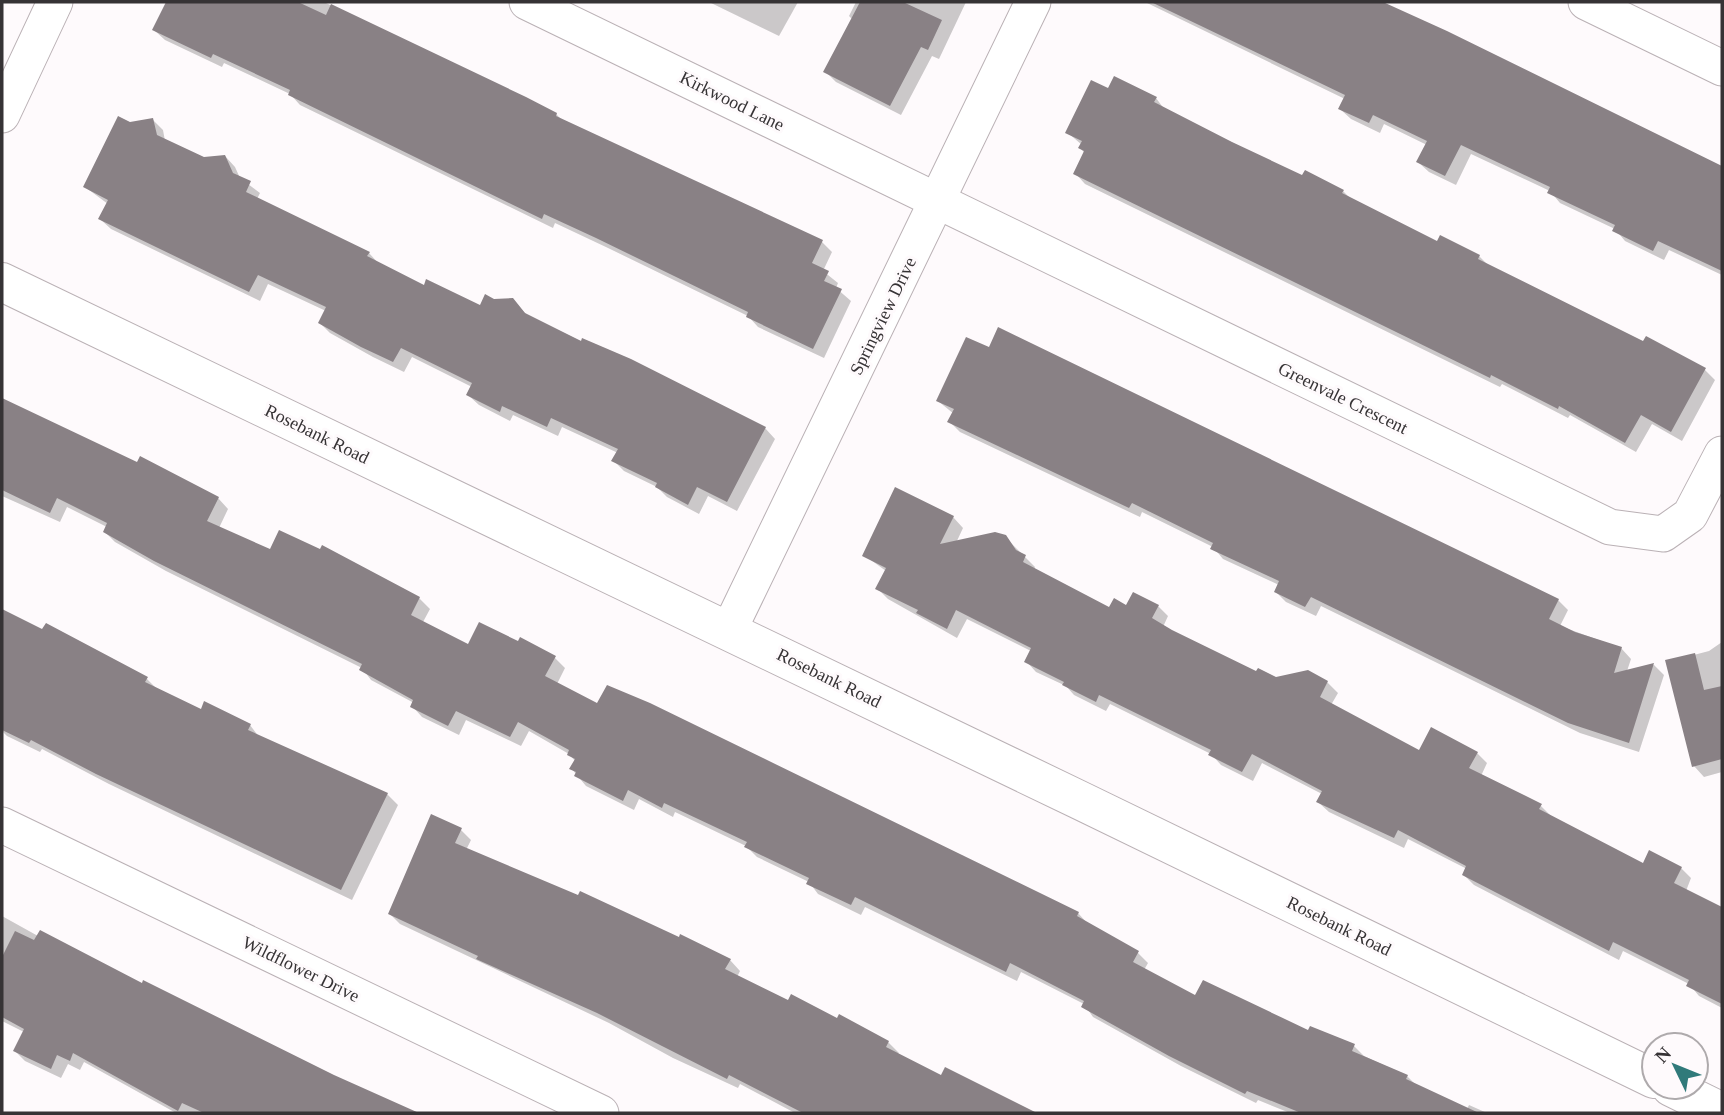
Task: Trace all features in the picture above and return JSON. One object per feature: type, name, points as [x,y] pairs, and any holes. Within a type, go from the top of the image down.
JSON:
[{"type":"street","points":[[2,115],[55,2]]},
{"type":"street","name":"Kirkwood Lane","points":[[527,2],[936,201]]},
{"type":"street","name":"Springview Drive","points":[[729,629],[1033,2]]},
{"type":"street","points":[[1586,2],[1722,68]]},
{"type":"street","name":"Greenvale Crescent","points":[[936,201],[1610,527],[1664,534],[1690,515],[1722,454]]},
{"type":"street","name":"Rosebank Road","points":[[2,282],[544,544],[729,629],[1640,1072]]},
{"type":"street","name":"Wildflower Drive","points":[[2,825],[601,1113]]},
{"type":"street","points":[[1700,1101],[1722,1112]]},
{"type":"building","points":[[166,2],[298,2],[326,15],[331,4],[526,97],[557,113],[556,116],[823,240],[812,263],[829,271],[824,281],[842,289],[813,349],[746,317],[748,312],[596,238],[544,214],[542,219],[288,95],[290,90],[213,54],[211,58],[152,30]]},
{"type":"building","points":[[860,2],[903,2],[942,20],[928,50],[921,47],[890,106],[823,72]]},
{"type":"building","points":[[1151,2],[1383,2],[1447,31],[1722,166],[1722,271],[1658,241],[1653,251],[1612,231],[1615,225],[1547,193],[1550,187],[1461,145],[1445,176],[1416,162],[1427,141],[1373,115],[1369,123],[1338,109],[1345,95]]},
{"type":"building","points":[[1114,76],[1157,97],[1154,102],[1232,142],[1302,175],[1305,170],[1344,190],[1342,193],[1437,241],[1440,235],[1480,255],[1478,259],[1643,341],[1646,336],[1706,368],[1671,432],[1641,415],[1625,443],[1559,406],[1558,409],[1491,375],[1490,378],[1073,174],[1084,151],[1078,148],[1082,141],[1065,133],[1091,80],[1108,88]]},
{"type":"building","points":[[118,116],[130,122],[153,118],[157,135],[204,157],[225,155],[233,173],[251,181],[246,192],[370,252],[367,256],[424,285],[426,279],[480,305],[485,294],[494,299],[513,298],[525,313],[581,341],[582,338],[631,359],[766,427],[727,502],[697,487],[688,505],[655,487],[657,483],[611,461],[618,449],[551,418],[547,427],[502,406],[500,412],[466,395],[472,383],[401,348],[393,362],[361,347],[318,323],[326,307],[258,275],[249,292],[98,219],[108,200],[83,187]]},
{"type":"building","points":[[998,327],[1559,599],[1549,619],[1575,632],[1622,647],[1614,673],[1654,663],[1629,743],[1568,723],[1311,597],[1305,607],[1274,592],[1279,581],[1210,549],[1213,543],[1132,503],[1129,508],[947,422],[954,409],[936,401],[966,337],[989,347]]},
{"type":"building","points":[[2,398],[137,462],[140,456],[219,497],[207,521],[270,549],[279,530],[320,549],[322,545],[420,597],[411,615],[468,644],[479,622],[518,641],[520,637],[556,656],[545,676],[597,703],[607,685],[650,703],[1079,912],[1077,916],[1139,951],[1133,962],[1195,995],[1203,980],[1308,1030],[1310,1026],[1355,1044],[1352,1051],[1408,1075],[1406,1079],[1479,1113],[1301,1113],[1247,1091],[1245,1094],[1081,1007],[1084,1001],[1010,963],[1006,972],[855,897],[851,905],[806,884],[809,878],[744,847],[747,842],[664,803],[662,808],[628,790],[623,801],[574,776],[576,772],[569,769],[575,759],[567,755],[569,750],[518,722],[510,737],[456,711],[448,726],[410,707],[413,700],[359,670],[362,664],[154,561],[103,532],[107,523],[57,498],[50,513],[2,490]]},
{"type":"building","points":[[895,487],[954,516],[940,544],[995,532],[1006,535],[1016,550],[1026,555],[1023,562],[1109,607],[1114,598],[1126,605],[1133,592],[1159,605],[1152,618],[1256,671],[1258,668],[1276,677],[1308,670],[1328,681],[1320,697],[1419,750],[1431,727],[1478,752],[1469,768],[1542,804],[1539,809],[1643,863],[1649,850],[1682,867],[1674,883],[1722,907],[1722,1004],[1686,986],[1689,980],[1613,942],[1609,951],[1462,875],[1466,866],[1398,830],[1394,838],[1316,802],[1322,791],[1252,754],[1242,772],[1208,755],[1211,750],[1099,695],[1096,702],[1062,685],[1064,682],[1024,662],[1031,648],[956,610],[947,629],[916,613],[918,610],[875,589],[886,568],[862,556]]},
{"type":"building","points":[[2,609],[42,629],[46,623],[148,677],[145,682],[201,709],[204,701],[251,724],[248,730],[388,793],[341,890],[96,774],[31,740],[29,743],[2,730]]},
{"type":"building","points":[[1695,653],[1704,690],[1722,686],[1722,759],[1692,767],[1665,660]]},
{"type":"building","points":[[431,814],[462,828],[455,843],[578,895],[580,891],[679,937],[680,934],[731,959],[725,969],[788,1000],[791,994],[837,1018],[839,1014],[889,1041],[886,1047],[941,1075],[945,1067],[1037,1113],[803,1113],[729,1075],[727,1079],[597,1013],[476,959],[478,956],[388,914]]},
{"type":"building","points":[[40,930],[142,983],[143,980],[334,1075],[419,1113],[204,1113],[182,1103],[178,1111],[73,1053],[70,1061],[57,1055],[51,1069],[13,1051],[24,1029],[2,1017],[2,957],[15,931],[34,940]]}]
